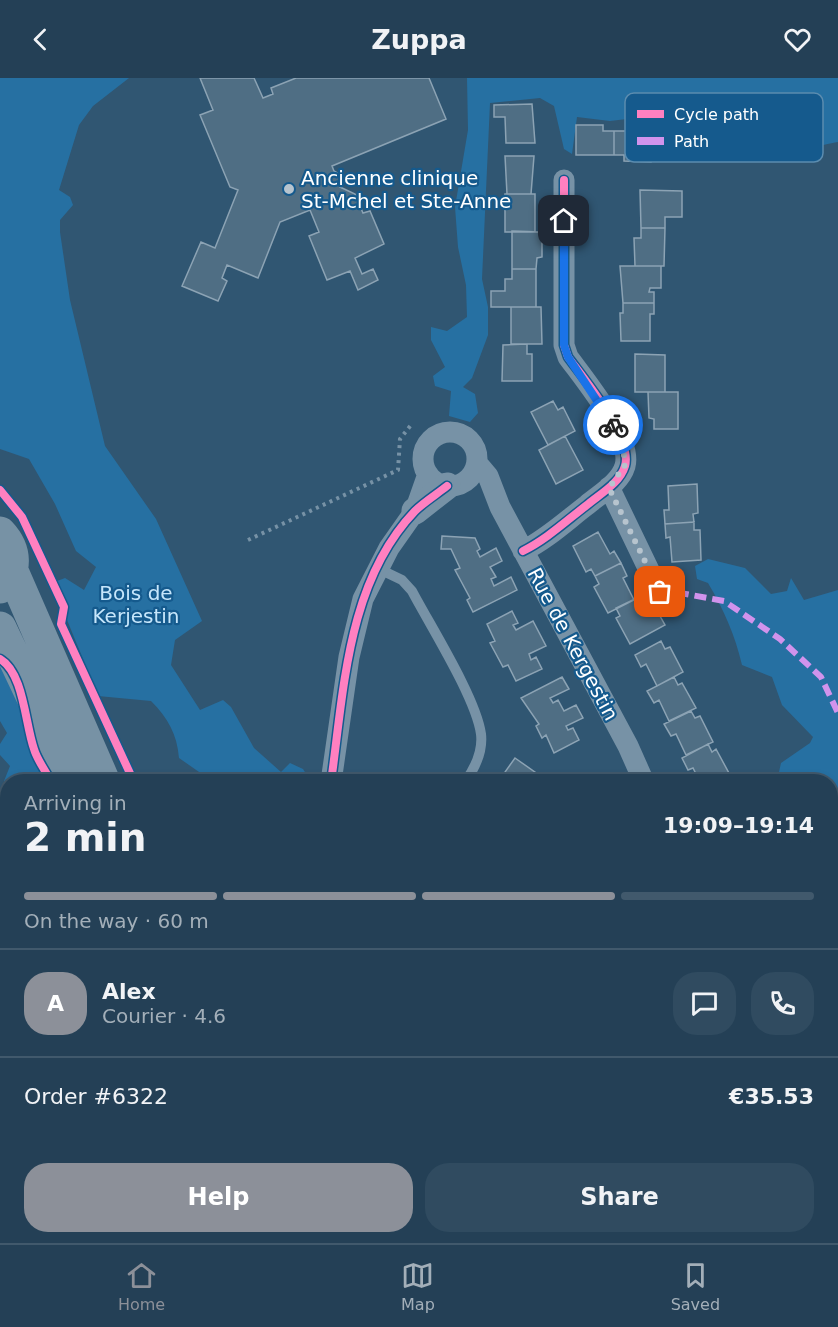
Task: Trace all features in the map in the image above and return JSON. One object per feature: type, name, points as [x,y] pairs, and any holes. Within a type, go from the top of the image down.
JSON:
[{"type":"main road","points":[[0,533],[9,544],[13,558],[6,579],[100,774]]},
{"type":"main road","points":[[0,627],[70,774]]},
{"type":"street","points":[[524,551],[540,542],[609,488],[625,465],[623,446],[601,404],[568,357],[564,345],[564,180]]},
{"type":"street","name":"Rue de Kergestin","points":[[445,481],[424,465],[426,447],[432,439],[446,432],[461,434],[468,438],[476,452],[477,464],[488,476],[500,507],[628,746],[640,774]]},
{"type":"street","points":[[332,774],[352,641],[363,599],[377,568],[415,511],[445,481],[472,475],[477,464]]},
{"type":"street","points":[[445,481],[500,507]]},
{"type":"street","points":[[609,488],[660,592]]},
{"type":"lane","points":[[377,568],[402,580],[412,591],[474,708],[481,734],[480,750],[471,774]]},
{"type":"path","points":[[248,540],[398,470],[400,439],[411,425]]},
{"type":"green space","name":"Bois de Kerjestin","points":[[0,78],[129,78],[93,106],[79,125],[59,190],[70,197],[73,205],[60,220],[60,232],[70,300],[105,446],[156,519],[202,621],[175,640],[171,665],[200,710],[223,700],[231,707],[254,748],[281,772],[290,763],[303,769],[306,774],[202,774],[179,758],[171,727],[151,701],[98,696],[52,583],[65,578],[84,590],[96,567],[76,551],[55,504],[29,459],[0,449]]},
{"type":"green space","points":[[467,78],[838,78],[838,142],[823,145],[823,93],[625,93],[625,119],[610,121],[577,117],[572,154],[564,149],[554,106],[540,98],[490,103],[482,279],[488,307],[488,335],[472,378],[463,387],[475,394],[478,413],[470,422],[449,416],[451,391],[435,386],[433,376],[445,367],[431,340],[431,327],[447,331],[467,317],[466,285],[458,247],[455,207],[468,130]]},
{"type":"green space","points":[[708,559],[745,568],[771,594],[787,591],[791,578],[804,600],[838,590],[838,774],[779,774],[781,763],[810,743],[813,737],[782,705],[772,677],[742,665],[719,603],[708,583],[697,579],[695,566]]},
{"type":"green space","points":[[0,637],[67,774],[7,774],[10,766],[0,755],[0,744],[7,733],[0,721]]},
{"type":"building","name":"Ancienne clinique St-Mchel et Ste-Anne","points":[[200,78],[254,78],[263,98],[273,94],[271,88],[296,78],[429,78],[446,119],[332,166],[334,171],[344,177],[340,187],[355,194],[363,213],[370,211],[384,244],[355,258],[362,274],[373,269],[378,280],[358,290],[350,271],[327,280],[309,236],[319,232],[310,210],[280,222],[258,278],[227,265],[222,278],[227,281],[218,301],[182,286],[201,242],[215,248],[238,190],[230,187],[200,115],[213,110]]},
{"type":"building","points":[[532,104],[535,143],[506,143],[505,117],[494,117],[494,105]]},
{"type":"building","points":[[576,125],[603,125],[603,131],[614,131],[614,155],[576,155]]},
{"type":"building","points":[[614,131],[625,131],[625,161],[624,155],[614,155]]},
{"type":"building","points":[[505,156],[534,156],[531,194],[507,194]]},
{"type":"building","points":[[640,190],[682,191],[682,217],[665,217],[665,228],[641,228]]},
{"type":"building","points":[[505,194],[535,194],[535,232],[505,232]]},
{"type":"building","points":[[641,228],[665,228],[664,266],[635,266],[634,238],[641,238]]},
{"type":"building","points":[[512,231],[542,232],[542,257],[537,258],[536,269],[512,269]]},
{"type":"building","points":[[620,266],[661,266],[661,288],[650,288],[649,292],[654,292],[654,303],[623,303]]},
{"type":"building","points":[[512,269],[536,269],[536,307],[491,307],[491,291],[505,291],[505,279],[512,279]]},
{"type":"building","points":[[623,303],[654,303],[654,314],[650,314],[650,341],[621,341],[620,313],[623,313]]},
{"type":"building","points":[[511,307],[541,307],[542,344],[511,344]]},
{"type":"building","points":[[527,344],[527,354],[532,354],[532,381],[502,381],[503,345]]},
{"type":"building","points":[[635,354],[665,355],[665,392],[635,392]]},
{"type":"building","points":[[648,392],[678,392],[678,429],[654,429],[654,419],[649,418]]},
{"type":"building","points":[[553,401],[558,410],[563,407],[575,431],[548,445],[531,412]]},
{"type":"building","points":[[565,436],[583,470],[556,484],[539,450]]},
{"type":"building","points":[[697,484],[698,513],[693,514],[694,522],[665,524],[664,510],[669,510],[668,486]]},
{"type":"building","points":[[694,522],[694,530],[700,530],[701,560],[672,562],[670,537],[666,538],[665,524]]},
{"type":"building","points":[[598,532],[610,554],[614,551],[621,563],[595,576],[591,569],[586,572],[573,546]]},
{"type":"building","points":[[442,536],[475,538],[480,549],[477,551],[480,557],[496,548],[502,561],[490,567],[496,577],[491,579],[494,586],[511,577],[517,590],[473,612],[467,600],[470,598],[455,570],[460,568],[451,549],[441,549]]},
{"type":"building","points":[[621,563],[627,576],[623,578],[634,600],[608,613],[594,587],[599,584],[595,576]]},
{"type":"building","points":[[643,595],[649,607],[644,609],[647,614],[656,609],[665,625],[630,644],[616,618],[620,616],[616,608]]},
{"type":"building","points":[[512,611],[518,623],[513,625],[516,630],[533,621],[546,646],[529,654],[531,660],[536,657],[542,669],[516,681],[508,665],[503,667],[490,643],[495,641],[487,624]]},
{"type":"building","points":[[661,641],[665,649],[670,647],[683,672],[657,686],[646,664],[641,667],[635,655]]},
{"type":"building","points":[[562,677],[569,689],[550,698],[553,703],[558,700],[564,711],[576,705],[583,718],[566,726],[568,730],[573,728],[579,740],[554,753],[546,735],[542,738],[536,726],[539,724],[521,698]]},
{"type":"building","points":[[674,677],[678,685],[682,683],[696,708],[669,721],[659,700],[654,703],[647,691]]},
{"type":"building","points":[[691,711],[695,718],[700,716],[713,742],[686,755],[676,734],[671,736],[664,724]]},
{"type":"building","points":[[708,744],[712,752],[716,749],[729,774],[696,774],[693,768],[688,770],[682,758]]},
{"type":"building","points":[[515,758],[538,774],[504,774]]},
{"type":"marked path","points":[[660,593],[664,590],[724,601],[780,639],[821,677],[838,713]]},
{"type":"cycle path","points":[[523,551],[548,535],[609,488],[619,478],[625,466],[626,454],[615,425],[568,357],[564,345],[564,180]]},
{"type":"cycle path","points":[[332,774],[352,639],[375,570],[392,539],[415,511],[447,486]]},
{"type":"cycle path","points":[[0,490],[22,517],[64,607],[61,624],[130,774]]},
{"type":"cycle path","points":[[0,659],[8,666],[19,687],[35,753],[47,774]]},
{"type":"way so far","points":[[613,425],[626,456],[620,475],[609,488],[660,592]]},
{"type":"place","name":"Ancienne clinique St-Mchel et Ste-Anne","points":[[289,189]]},
{"type":"route","points":[[564,221],[564,345],[568,357],[613,425]]}]
